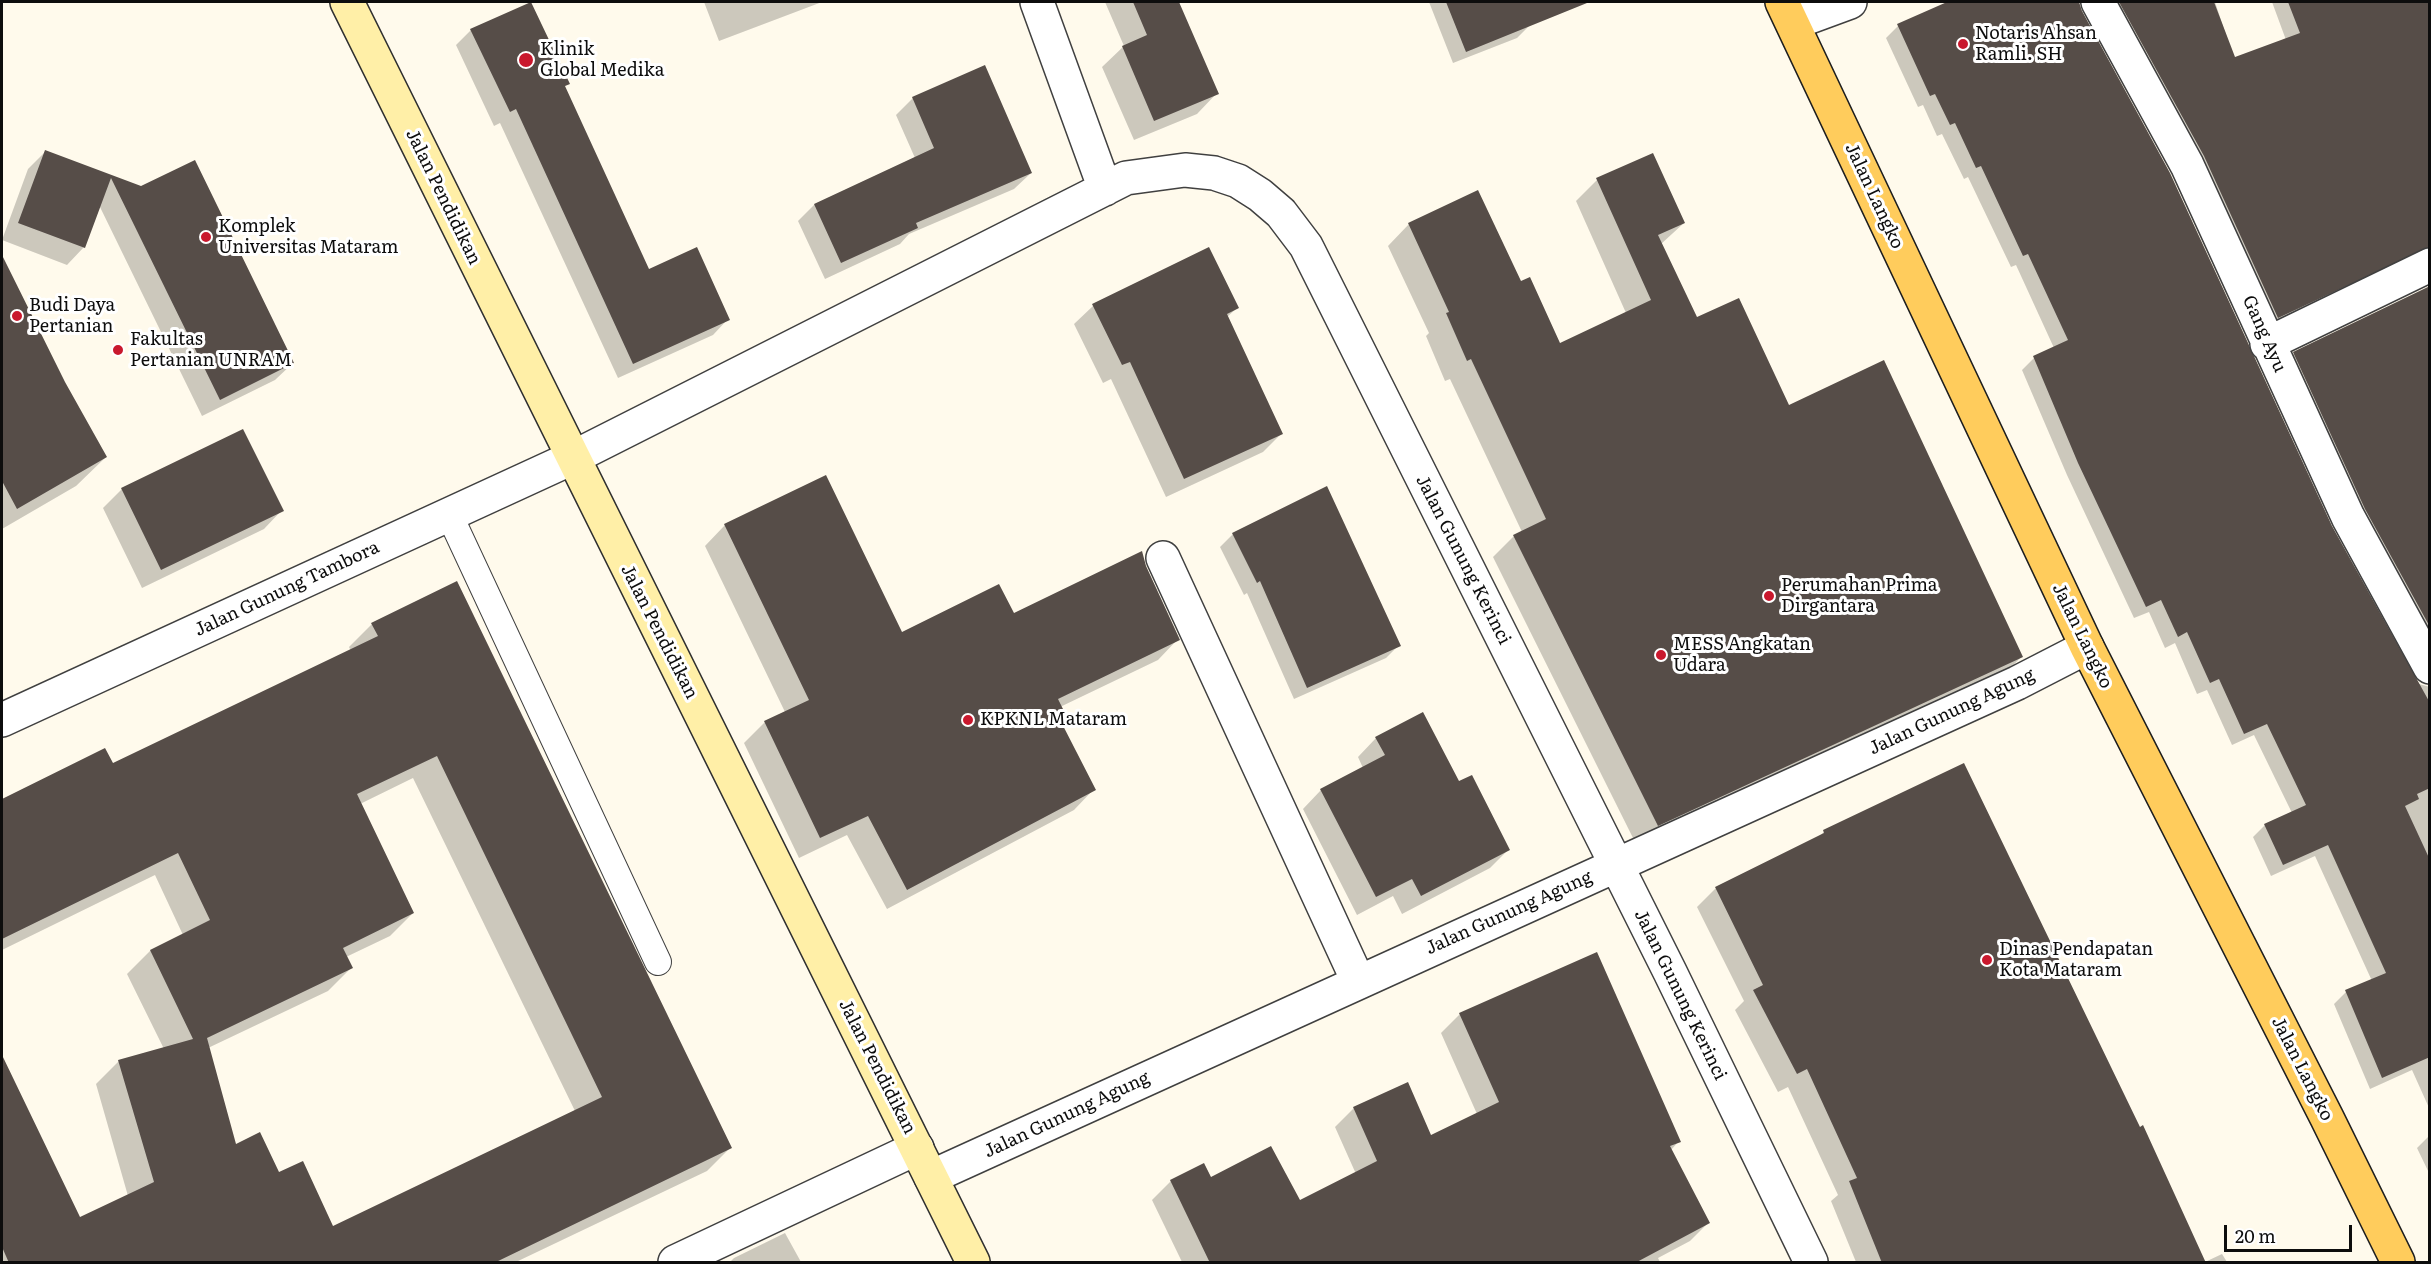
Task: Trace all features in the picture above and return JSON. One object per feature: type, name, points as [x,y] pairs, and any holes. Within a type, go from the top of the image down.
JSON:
[{"type":"main road","name":"Jalan Pendidikan","points":[[347,2],[973,1263]]},
{"type":"main road","name":"Jalan Langko","points":[[1787,12],[2087,647],[2327,1118],[2398,1263]]},
{"type":"street","points":[[1037,2],[1105,189]]},
{"type":"street","points":[[1787,12],[1850,2]]},
{"type":"street","name":"Gang Ayu","points":[[2098,2],[2187,165],[2348,517],[2430,667]]},
{"type":"street","name":"Jalan Gunung Kerinci","points":[[572,458],[1126,178],[1185,170],[1214,173],[1238,181],[1260,195],[1297,231],[1616,864],[1811,1263]]},
{"type":"street","points":[[2267,344],[2430,265]]},
{"type":"street","name":"Jalan Gunung Tambora","points":[[2,720],[572,458]]},
{"type":"street","points":[[1163,558],[1358,981]]},
{"type":"street","name":"Jalan Gunung Agung","points":[[931,1177],[2017,683],[2087,647]]},
{"type":"street","points":[[675,1263],[917,1148]]},
{"type":"lane","points":[[449,514],[658,962]]},
{"type":"building","points":[[531,2],[570,84],[565,86],[649,269],[697,247],[730,320],[633,364],[516,109],[510,112],[470,29]]},
{"type":"building","points":[[1133,2],[1179,2],[1219,94],[1154,121],[1122,46],[1147,35]]},
{"type":"building","points":[[1446,2],[1587,2],[1587,3],[1466,52]]},
{"type":"building","points":[[1947,2],[2079,2],[2170,173],[2332,526],[2430,703],[2430,788],[2417,794],[2419,799],[2405,806],[2430,860],[2430,1057],[2382,1078],[2345,990],[2386,973],[2328,845],[2283,865],[2264,824],[2306,805],[2267,724],[2244,734],[2219,679],[2210,683],[2187,632],[2178,637],[2161,600],[2146,607],[2078,463],[2033,356],[2068,340],[2028,254],[2023,256],[1981,166],[1976,168],[1955,123],[1950,125],[1935,94],[1930,96],[1897,24]]},
{"type":"building","points":[[2119,2],[2214,2],[2235,57],[2300,33],[2288,2],[2430,2],[2430,247],[2278,318],[2204,156]]},
{"type":"building","points":[[985,65],[1032,173],[916,223],[918,228],[841,263],[814,204],[934,148],[912,97]]},
{"type":"building","points":[[45,150],[141,186],[195,160],[294,363],[220,400],[111,178],[85,248],[18,223]]},
{"type":"building","name":"Perumahan Prima Dirgantara","points":[[1653,153],[1685,223],[1658,235],[1697,317],[1739,298],[1789,405],[1884,360],[2023,657],[1658,826],[1513,535],[1546,519],[1471,359],[1467,361],[1446,313],[1449,312],[1408,223],[1478,190],[1521,281],[1530,277],[1560,343],[1651,300],[1596,178]]},
{"type":"building","points":[[1209,247],[1239,308],[1227,314],[1283,434],[1184,479],[1130,362],[1122,365],[1092,304]]},
{"type":"building","points":[[2,255],[65,382],[107,457],[17,509],[2,481]]},
{"type":"building","points":[[2430,286],[2430,627],[2365,509],[2293,352]]},
{"type":"building","points":[[243,429],[284,511],[161,570],[121,488]]},
{"type":"building","points":[[826,475],[902,632],[999,584],[1014,613],[1142,551],[1146,566],[1180,640],[1058,699],[1063,709],[1056,712],[1096,790],[907,890],[868,816],[820,838],[764,721],[809,700],[724,524]]},
{"type":"building","points":[[1327,486],[1401,646],[1307,688],[1260,581],[1257,583],[1232,533]]},
{"type":"building","points":[[457,581],[732,1148],[494,1263],[9,1263],[2,1247],[2,1055],[80,1217],[154,1182],[118,1060],[193,1039],[150,950],[210,920],[178,853],[2,939],[2,799],[105,748],[113,763],[378,636],[371,623]],"holes":[[[437,756],[602,1097],[333,1226],[303,1161],[279,1172],[260,1132],[236,1144],[207,1038],[353,968],[343,948],[414,913],[357,794]]]},
{"type":"building","points":[[1423,712],[1459,781],[1472,775],[1510,850],[1421,896],[1412,879],[1376,897],[1320,789],[1385,755],[1375,737]]},
{"type":"building","points":[[1964,763],[2140,1127],[2143,1125],[2206,1263],[1882,1263],[1849,1181],[1857,1178],[1807,1069],[1797,1074],[1753,990],[1763,985],[1715,887],[1824,833],[1823,830]]},
{"type":"building","points":[[1597,952],[1681,1142],[1670,1146],[1710,1223],[1635,1263],[1210,1263],[1170,1180],[1204,1163],[1211,1177],[1271,1146],[1300,1200],[1377,1161],[1353,1107],[1408,1082],[1431,1135],[1499,1102],[1459,1013]]},
{"type":"place","name":"Notaris Ahsan Ramli. SH","points":[[1963,44]]},
{"type":"place","name":"Klinik Global Medika","points":[[526,60]]},
{"type":"place","name":"Komplek Universitas Mataram","points":[[206,237]]},
{"type":"place","name":"Budi Daya Pertanian","points":[[17,316]]},
{"type":"place","name":"Fakultas Pertanian UNRAM","points":[[118,350]]},
{"type":"place","name":"Perumahan Prima Dirgantara","points":[[1769,596]]},
{"type":"place","name":"MESS Angkatan Udara","points":[[1661,655]]},
{"type":"place","name":"KPKNL Mataram","points":[[968,720]]},
{"type":"place","name":"Dinas Pendapatan Kota Mataram","points":[[1987,960]]}]
